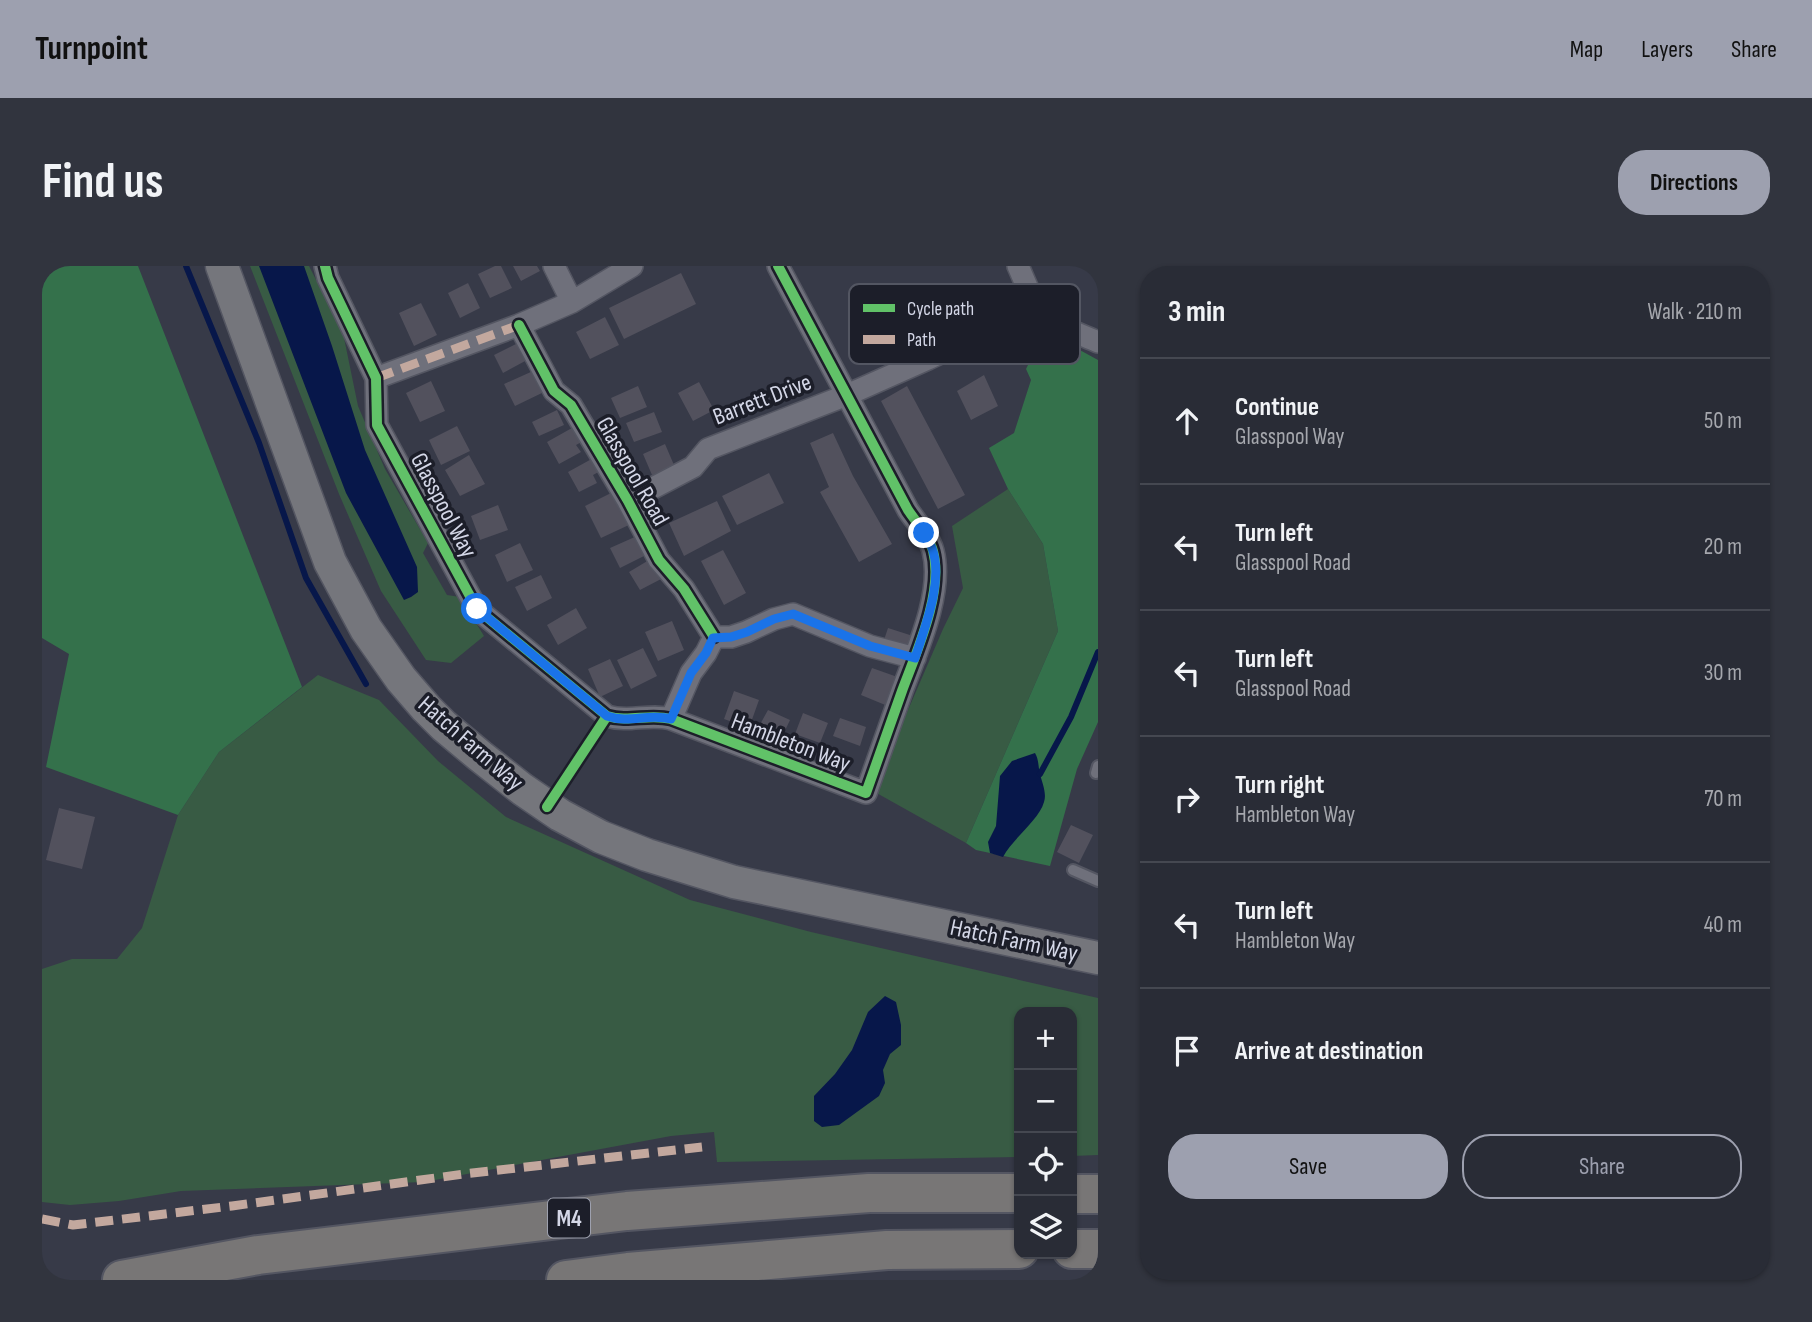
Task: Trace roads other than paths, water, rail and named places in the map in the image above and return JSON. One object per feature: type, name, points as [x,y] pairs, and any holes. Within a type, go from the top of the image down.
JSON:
[{"type":"highway","name":"M4","points":[[122,1280],[258,1255],[627,1211],[869,1193],[1014,1194]]},
{"type":"highway","points":[[1077,1194],[1098,1194]]},
{"type":"highway","points":[[566,1280],[628,1272],[887,1250],[1014,1249]]},
{"type":"highway","points":[[1077,1249],[1098,1249]]},
{"type":"street","name":"Hatch Farm Way","points":[[222,266],[330,562],[366,629],[401,679],[444,726],[480,757],[560,815],[601,837],[647,855],[734,882],[1098,958]]},
{"type":"street","points":[[325,266],[328,278],[376,378],[572,302],[632,266]]},
{"type":"street","points":[[554,266],[572,302]]},
{"type":"street","name":"Hambleton Way","points":[[671,719],[866,793],[915,658],[931,605],[936,572],[932,550],[778,266]]},
{"type":"street","points":[[1018,266],[1027,284]]},
{"type":"street","name":"Glasspool Road","points":[[519,324],[554,391],[571,405],[628,501],[659,560],[684,589],[713,638]]},
{"type":"street","points":[[1080,334],[1098,342]]},
{"type":"street","name":"Barrett Drive","points":[[628,501],[693,467],[708,449],[847,395],[917,364]]},
{"type":"street","name":"Glasspool Way","points":[[376,378],[377,425],[477,609],[607,716],[630,720],[659,716],[671,719]]},
{"type":"street","points":[[671,719],[691,673],[713,638],[731,637],[793,614],[870,646],[915,658]]},
{"type":"lane","points":[[1073,870],[1098,881]]},
{"type":"waterway","points":[[186,266],[259,443],[306,578],[366,684]]},
{"type":"waterway","points":[[1040,774],[1071,717],[1098,652]]}]
